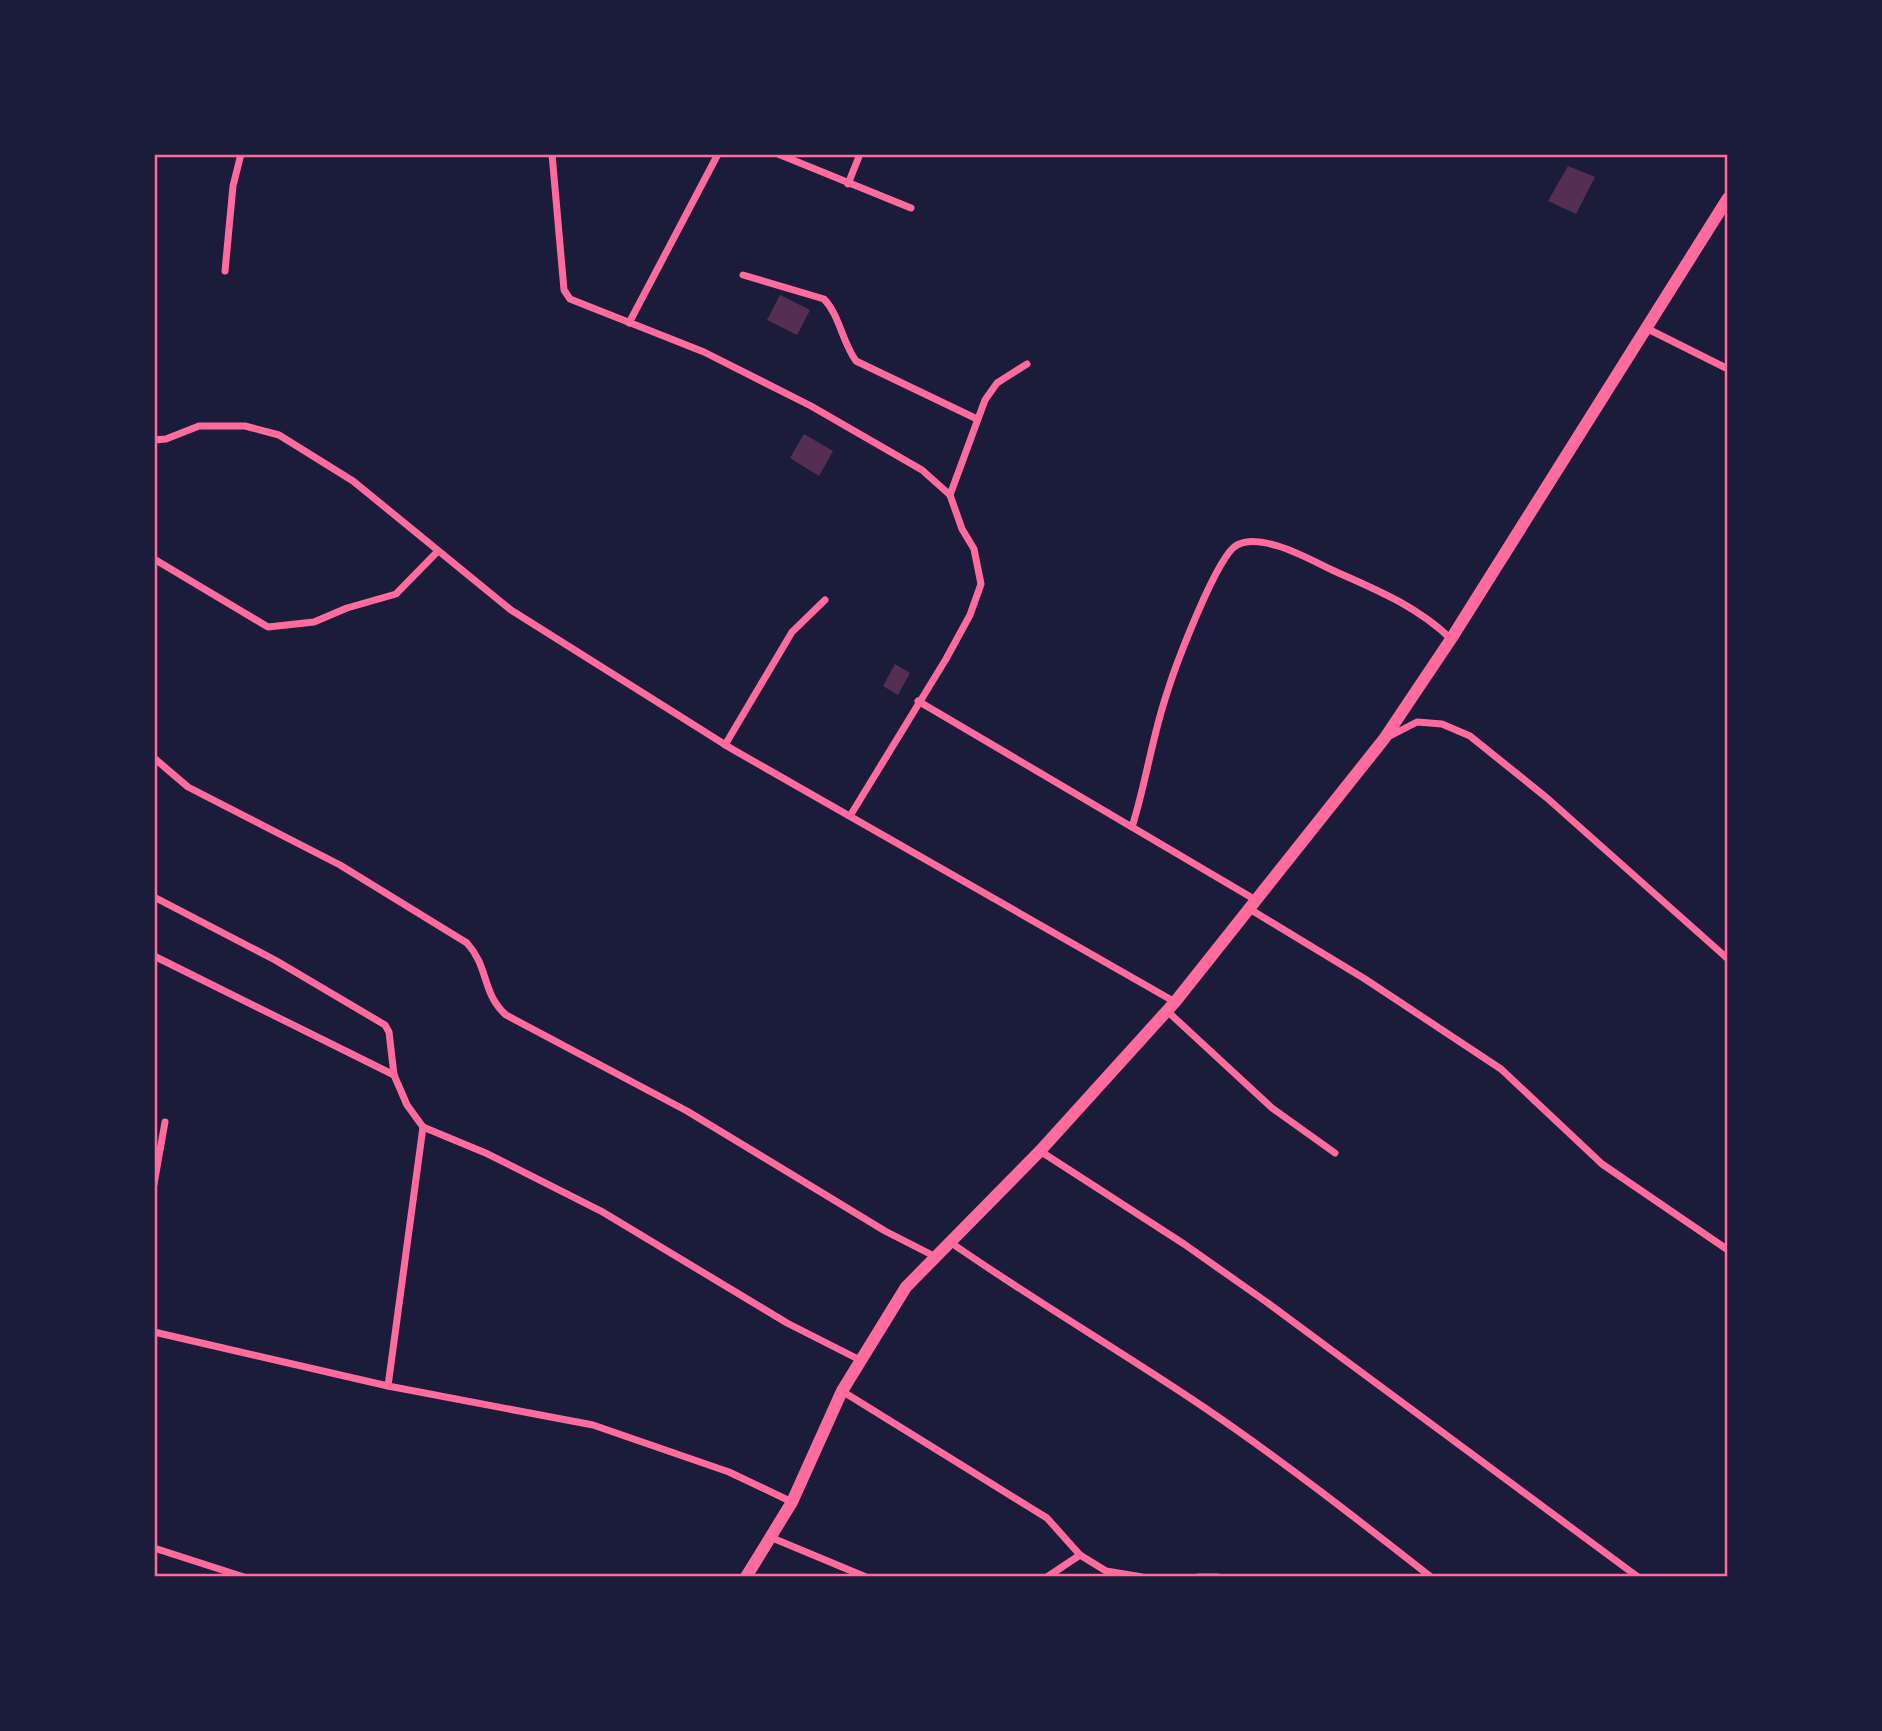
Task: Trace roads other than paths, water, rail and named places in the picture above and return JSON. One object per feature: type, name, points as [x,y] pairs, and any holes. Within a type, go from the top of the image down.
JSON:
[{"type":"street","points":[[225,271],[233,186],[241,154]]},
{"type":"street","points":[[552,154],[564,258],[564,290],[577,305],[704,352],[811,406],[922,470],[950,495],[962,529],[974,550],[981,584],[970,615],[850,816]]},
{"type":"street","points":[[629,323],[718,154]]},
{"type":"street","points":[[778,154],[911,208]]},
{"type":"street","points":[[848,184],[860,154]]},
{"type":"street","points":[[746,1577],[792,1502],[842,1391],[906,1287],[948,1241],[1040,1151],[1170,1006],[1384,739],[1451,639],[1728,198]]},
{"type":"street","points":[[743,275],[824,299],[831,306],[848,350],[856,361],[977,419]]},
{"type":"street","points":[[1646,328],[1728,369]]},
{"type":"street","points":[[950,495],[977,419],[997,383],[1027,364]]},
{"type":"street","points":[[154,440],[166,439],[198,426],[246,426],[279,435],[353,481],[511,610],[725,744],[1170,1006],[1272,1108],[1335,1153]]},
{"type":"street","points":[[1132,827],[1167,692],[1213,578],[1224,556],[1237,544],[1258,541],[1296,553],[1429,617],[1451,639]]},
{"type":"street","points":[[154,559],[268,627],[314,622],[347,608],[396,593],[439,551]]},
{"type":"street","points":[[725,744],[792,632],[825,600]]},
{"type":"street","points":[[918,701],[1132,827],[1493,1062],[1625,1183],[1728,1250]]},
{"type":"street","points":[[1384,739],[1417,722],[1442,724],[1470,736],[1547,798],[1728,959]]},
{"type":"street","points":[[154,758],[168,773],[188,787],[340,865],[467,943],[480,957],[491,998],[506,1015],[687,1111],[885,1231],[934,1256]]},
{"type":"street","points":[[154,897],[275,960],[377,1019],[389,1032],[394,1075],[407,1105],[423,1127],[488,1154],[601,1211],[787,1323],[862,1361]]},
{"type":"street","points":[[154,956],[394,1075]]},
{"type":"street","points":[[154,1184],[165,1122]]},
{"type":"street","points":[[388,1386],[423,1127]]},
{"type":"street","points":[[1040,1151],[1184,1244],[1265,1301],[1638,1577]]},
{"type":"street","points":[[948,1241],[1034,1301],[1205,1408],[1320,1490],[1431,1577]]},
{"type":"street","points":[[154,1332],[388,1386],[593,1425],[729,1472],[792,1502]]},
{"type":"street","points":[[842,1391],[1047,1518],[1080,1555],[1107,1574],[1142,1577]]},
{"type":"street","points":[[770,1537],[866,1577]]},
{"type":"street","points":[[154,1548],[244,1577]]},
{"type":"street","points":[[1047,1577],[1080,1555]]},
{"type":"street","points":[[1198,1577],[1218,1577]]}]
